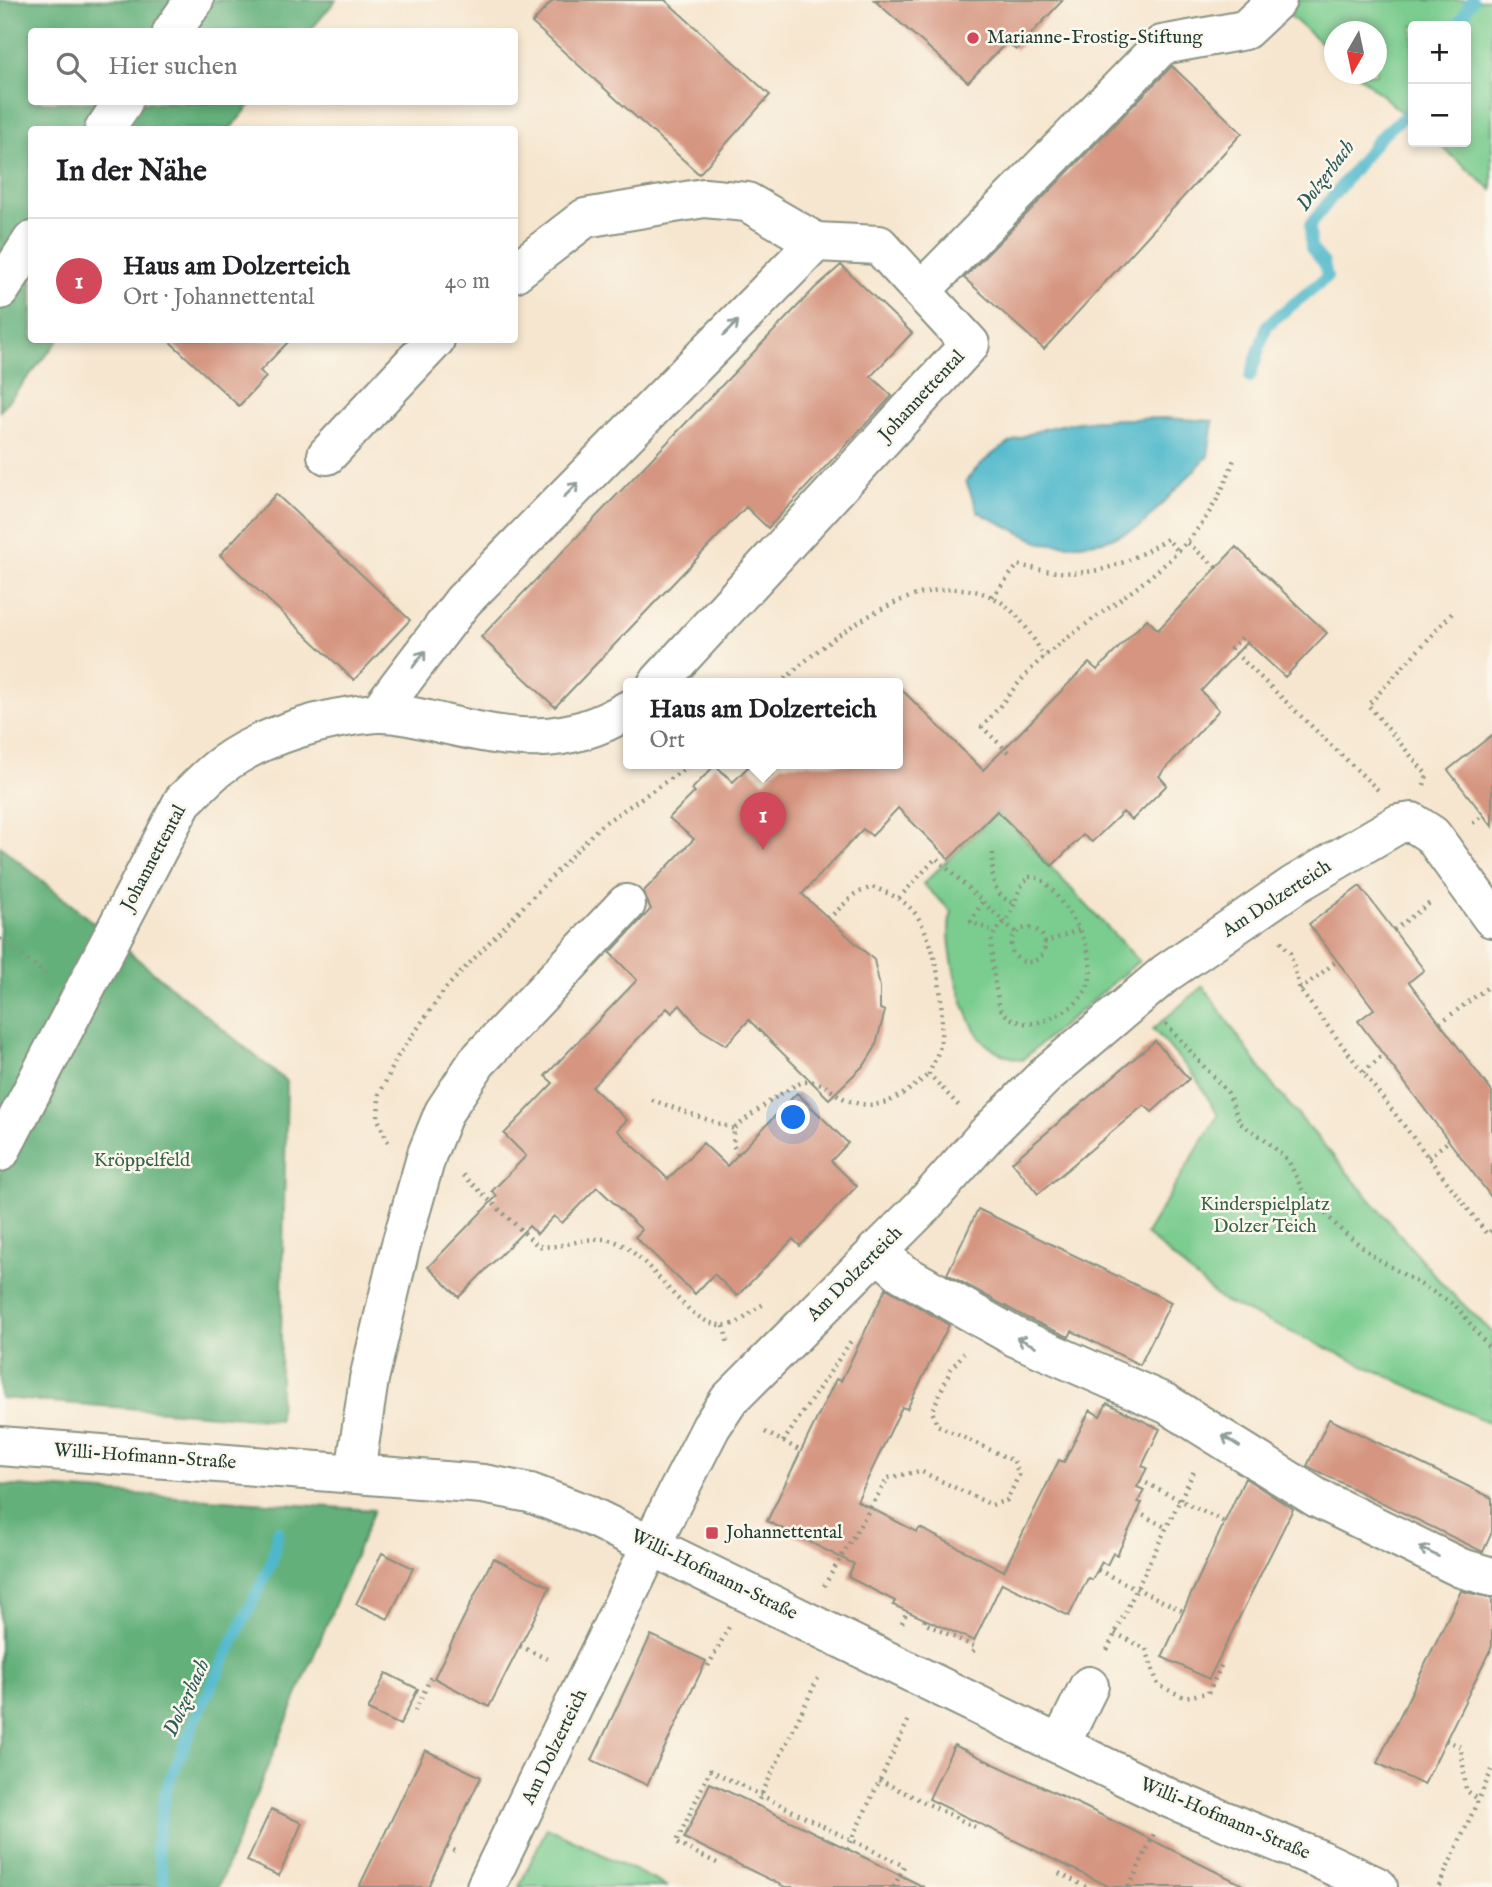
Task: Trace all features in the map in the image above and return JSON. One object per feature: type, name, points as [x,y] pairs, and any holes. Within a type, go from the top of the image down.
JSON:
[{"type":"street","points":[[175,28],[194,0]]},
{"type":"street","points":[[921,291],[1162,46],[1245,30],[1277,0]]},
{"type":"street","points":[[107,126],[121,105]]},
{"type":"street","name":"Johannettental","points":[[518,270],[585,218],[704,198],[747,202],[816,242],[879,245],[971,344],[663,678]]},
{"type":"street","points":[[377,713],[463,601],[816,242]]},
{"type":"street","points":[[0,290],[28,247]]},
{"type":"street","points":[[327,455],[432,343]]},
{"type":"street","name":"Johannettental","points":[[0,1152],[183,801],[222,765],[279,733],[377,713],[417,718],[499,737],[557,737],[601,727],[623,713]]},
{"type":"street","points":[[1412,822],[1432,835],[1492,918]]},
{"type":"street","name":"Am Dolzerteich","points":[[486,1887],[652,1545],[721,1410],[1048,1073],[1139,996],[1256,910],[1392,827],[1412,822]]},
{"type":"street","points":[[355,1473],[375,1350],[427,1154],[444,1112],[477,1062],[626,904]]},
{"type":"street","points":[[876,1251],[902,1273],[980,1317],[1091,1373],[1158,1399],[1214,1431],[1317,1498],[1461,1568],[1492,1577]]},
{"type":"street","name":"Willi-Hofmann-Straße","points":[[0,1446],[505,1487],[554,1502],[652,1545],[823,1627],[1171,1799],[1319,1859],[1378,1887]]},
{"type":"street","points":[[1060,1745],[1089,1686]]},
{"type":"path","points":[[1008,752],[982,727],[1044,657],[1137,587],[1188,543],[1206,519],[1234,459]]},
{"type":"path","points":[[992,597],[1018,565],[1057,574],[1090,573],[1129,561],[1167,539],[1179,552]]},
{"type":"path","points":[[1188,543],[1217,568]]},
{"type":"path","points":[[786,678],[817,648],[856,622],[915,596],[958,590],[992,597],[1031,633],[1044,657]]},
{"type":"path","points":[[1242,638],[1231,649],[1412,822],[1427,775],[1368,705],[1454,611]]},
{"type":"path","points":[[685,769],[600,826],[446,988],[398,1056],[379,1095],[378,1119],[387,1142],[405,1153],[438,1154],[538,1246],[563,1246],[603,1239],[628,1248],[698,1318],[712,1324],[736,1323],[753,1309],[799,1295],[827,1303]]},
{"type":"path","points":[[993,853],[994,887],[999,897],[1014,903]]},
{"type":"path","points":[[899,898],[936,858],[1016,933]]},
{"type":"path","points":[[1029,877],[1045,881],[1081,929],[1091,965],[1087,989],[1080,1001],[1036,1023],[1023,1023],[1008,1017],[1000,1008],[993,953],[995,932],[1004,923],[1021,883],[1029,877]]},
{"type":"path","points":[[734,1129],[802,1081],[823,1083],[844,1098],[872,1104],[897,1101],[929,1074],[942,1040],[940,995],[930,941],[916,914],[899,898],[872,887],[855,894],[828,919]]},
{"type":"path","points":[[982,902],[971,922],[995,932]]},
{"type":"path","points":[[1394,930],[1429,903]]},
{"type":"path","points":[[1256,910],[1290,953],[1300,990],[1487,1234],[1492,1230]]},
{"type":"path","points":[[1016,933],[1026,929],[1036,931],[1044,943]]},
{"type":"path","points":[[1044,943],[1081,929]]},
{"type":"path","points":[[1016,933],[1012,949],[1023,962],[1039,958],[1044,943]]},
{"type":"path","points":[[0,939],[78,998]]},
{"type":"path","points":[[1300,990],[1337,961]]},
{"type":"path","points":[[1440,1023],[1492,984]]},
{"type":"path","points":[[1139,996],[1228,1093],[1240,1123],[1266,1140],[1289,1162],[1302,1189],[1340,1229],[1376,1258],[1455,1305],[1491,1353]]},
{"type":"path","points":[[1363,1072],[1384,1055]]},
{"type":"path","points":[[929,1074],[987,1134]]},
{"type":"path","points":[[652,1100],[734,1129]]},
{"type":"path","points":[[734,1129],[733,1145],[738,1154]]},
{"type":"path","points":[[1428,1157],[1449,1141]]},
{"type":"path","points":[[756,1806],[823,1627],[888,1478],[920,1471],[992,1505],[1007,1500],[1019,1475],[1014,1461],[937,1425],[932,1411],[951,1369],[963,1356],[980,1317]]},
{"type":"path","points":[[783,1442],[857,1332]]},
{"type":"path","points":[[1089,1686],[1214,1431]]},
{"type":"path","points":[[765,1432],[801,1451]]},
{"type":"path","points":[[1140,1480],[1224,1522]]},
{"type":"path","points":[[1137,1512],[1167,1528]]},
{"type":"path","points":[[1098,1570],[1183,1611]]},
{"type":"path","points":[[900,1627],[908,1611]]},
{"type":"path","points":[[925,1620],[924,1623],[975,1647],[969,1661]]},
{"type":"path","points":[[1115,1633],[1146,1648],[1158,1685],[1184,1697],[1208,1693],[1222,1664]]},
{"type":"path","points":[[415,1711],[431,1677]]},
{"type":"path","points":[[847,1849],[928,1679]]},
{"type":"path","points":[[1446,1740],[1461,1747],[1466,1790],[1479,1800]]},
{"type":"path","points":[[717,1863],[676,1843],[710,1770],[904,1866],[894,1887]]},
{"type":"path","points":[[1439,1886],[1492,1770]]},
{"type":"path","points":[[879,1780],[975,1827]]},
{"type":"path","points":[[1129,1887],[1171,1799]]},
{"type":"path","points":[[1059,1873],[1086,1887]]},
{"type":"green space","points":[[0,0],[336,0],[313,28],[28,28],[28,105],[250,105],[233,126],[28,126],[28,343],[57,343],[0,411]]},
{"type":"green space","points":[[1272,0],[1492,0],[1492,190],[1442,147],[1471,147],[1471,21],[1408,21],[1408,118],[1369,84],[1387,84],[1387,21],[1324,21],[1324,45]]},
{"type":"green space","points":[[998,811],[1139,961],[1022,1060],[992,1048],[975,1030],[962,998],[952,959],[949,924],[952,912],[923,884]]},
{"type":"green space","name":"Kröppelfeld","points":[[0,846],[287,1082],[279,1420],[0,1398]]},
{"type":"green space","name":"Kinderspielplatz Dolzer Teich","points":[[1203,986],[1270,1082],[1444,1286],[1492,1332],[1492,1424],[1221,1300],[1146,1234],[1218,1115],[1196,1078],[1153,1029]]},
{"type":"green space","points":[[0,1485],[374,1510],[218,1887],[0,1887]]},
{"type":"green space","points":[[547,1827],[668,1887],[519,1887]]},
{"type":"water","points":[[1165,418],[1213,421],[1208,456],[1140,527],[1104,541],[1071,545],[1041,543],[978,512],[966,481],[986,460],[1007,444],[1056,426]]},
{"type":"building","points":[[553,0],[665,0],[770,95],[699,174],[532,23]]},
{"type":"building","name":"Marianne-Frostig-Stiftung","points":[[874,0],[1063,0],[1016,50],[1007,42],[968,82]]},
{"type":"building","points":[[1172,66],[1242,133],[1044,349],[964,278]]},
{"type":"building","points":[[841,265],[912,333],[871,376],[892,396],[768,528],[746,507],[555,707],[481,637],[815,288]]},
{"type":"building","points":[[171,343],[287,343],[260,371],[266,377],[239,406]]},
{"type":"building","points":[[276,494],[410,620],[354,680],[220,555]]},
{"type":"building","points":[[1236,547],[1327,633],[1285,677],[1247,642],[1201,691],[1219,710],[1159,776],[1167,785],[1132,820],[1123,812],[1092,842],[1083,835],[1052,866],[997,811],[949,859],[898,808],[872,836],[863,829],[802,894],[874,960],[880,987],[880,1009],[885,1011],[875,1048],[865,1064],[829,1099],[749,1020],[726,1045],[700,1029],[680,1005],[672,1013],[667,1008],[592,1087],[627,1120],[617,1130],[668,1179],[703,1143],[727,1166],[797,1093],[848,1143],[831,1161],[857,1186],[800,1246],[793,1239],[737,1296],[714,1274],[695,1294],[635,1237],[642,1230],[597,1187],[562,1223],[554,1216],[537,1234],[529,1226],[459,1297],[428,1267],[497,1196],[492,1191],[526,1156],[504,1134],[553,1083],[545,1076],[637,980],[610,953],[651,909],[643,892],[694,839],[669,818],[695,792],[692,789],[711,769],[719,769],[733,782],[746,769],[752,769],[764,782],[777,769],[903,769],[903,691],[983,770],[1089,663],[1097,670],[1147,619],[1158,630]]},
{"type":"building","points":[[1492,735],[1492,826],[1448,770]]},
{"type":"building","points":[[1360,886],[1424,970],[1409,982],[1492,1092],[1492,1198],[1358,1021],[1374,1009],[1309,924]]},
{"type":"building","points":[[1155,1041],[1189,1079],[1152,1112],[1144,1105],[1038,1194],[1012,1162]]},
{"type":"building","points":[[978,1209],[1171,1302],[1140,1365],[1072,1331],[1069,1337],[1025,1317],[947,1274]]},
{"type":"building","points":[[886,1288],[949,1325],[907,1409],[902,1407],[857,1501],[917,1532],[920,1528],[1004,1571],[1059,1460],[1064,1462],[1090,1410],[1100,1416],[1107,1403],[1160,1429],[1142,1466],[1147,1468],[1137,1487],[1144,1490],[1138,1502],[1142,1503],[1117,1555],[1113,1553],[1107,1565],[1102,1562],[1092,1580],[1088,1578],[1069,1616],[1002,1583],[974,1641],[893,1605],[895,1601],[848,1577],[854,1564],[767,1521],[836,1379],[841,1381]]},
{"type":"building","points":[[1329,1419],[1492,1498],[1492,1532],[1483,1552],[1307,1466]]},
{"type":"building","points":[[1245,1478],[1293,1509],[1209,1679],[1162,1657]]},
{"type":"building","points":[[382,1553],[413,1568],[388,1619],[356,1604]]},
{"type":"building","points":[[493,1558],[550,1587],[489,1707],[434,1678]]},
{"type":"building","points":[[1461,1591],[1492,1598],[1492,1646],[1424,1785],[1377,1763]]},
{"type":"building","points":[[651,1635],[706,1661],[647,1785],[592,1760]]},
{"type":"building","points":[[386,1673],[418,1689],[400,1725],[368,1710]]},
{"type":"building","points":[[954,1745],[1247,1887],[1110,1887],[929,1799]]},
{"type":"building","points":[[425,1750],[481,1777],[428,1887],[359,1887]]},
{"type":"building","points":[[710,1783],[924,1887],[785,1887],[684,1838]]},
{"type":"building","points":[[271,1809],[302,1823],[279,1876],[247,1861]]},
{"type":"waterway","name":"Dolzerbach","points":[[1461,21],[1472,0]]},
{"type":"waterway","name":"Dolzerbach","points":[[1250,377],[1267,325],[1327,277],[1324,263],[1311,248],[1310,225],[1379,138],[1408,112]]},
{"type":"waterway","name":"Dolzerbach","points":[[165,1887],[156,1845],[166,1789],[195,1720],[272,1561],[278,1531]]},
{"type":"place","name":"Marianne-Frostig-Stiftung","points":[[973,38]]},
{"type":"place","name":"Haus am Dolzerteich","points":[[763,850]]},
{"type":"place","name":"Johannettental","points":[[712,1533]]}]
